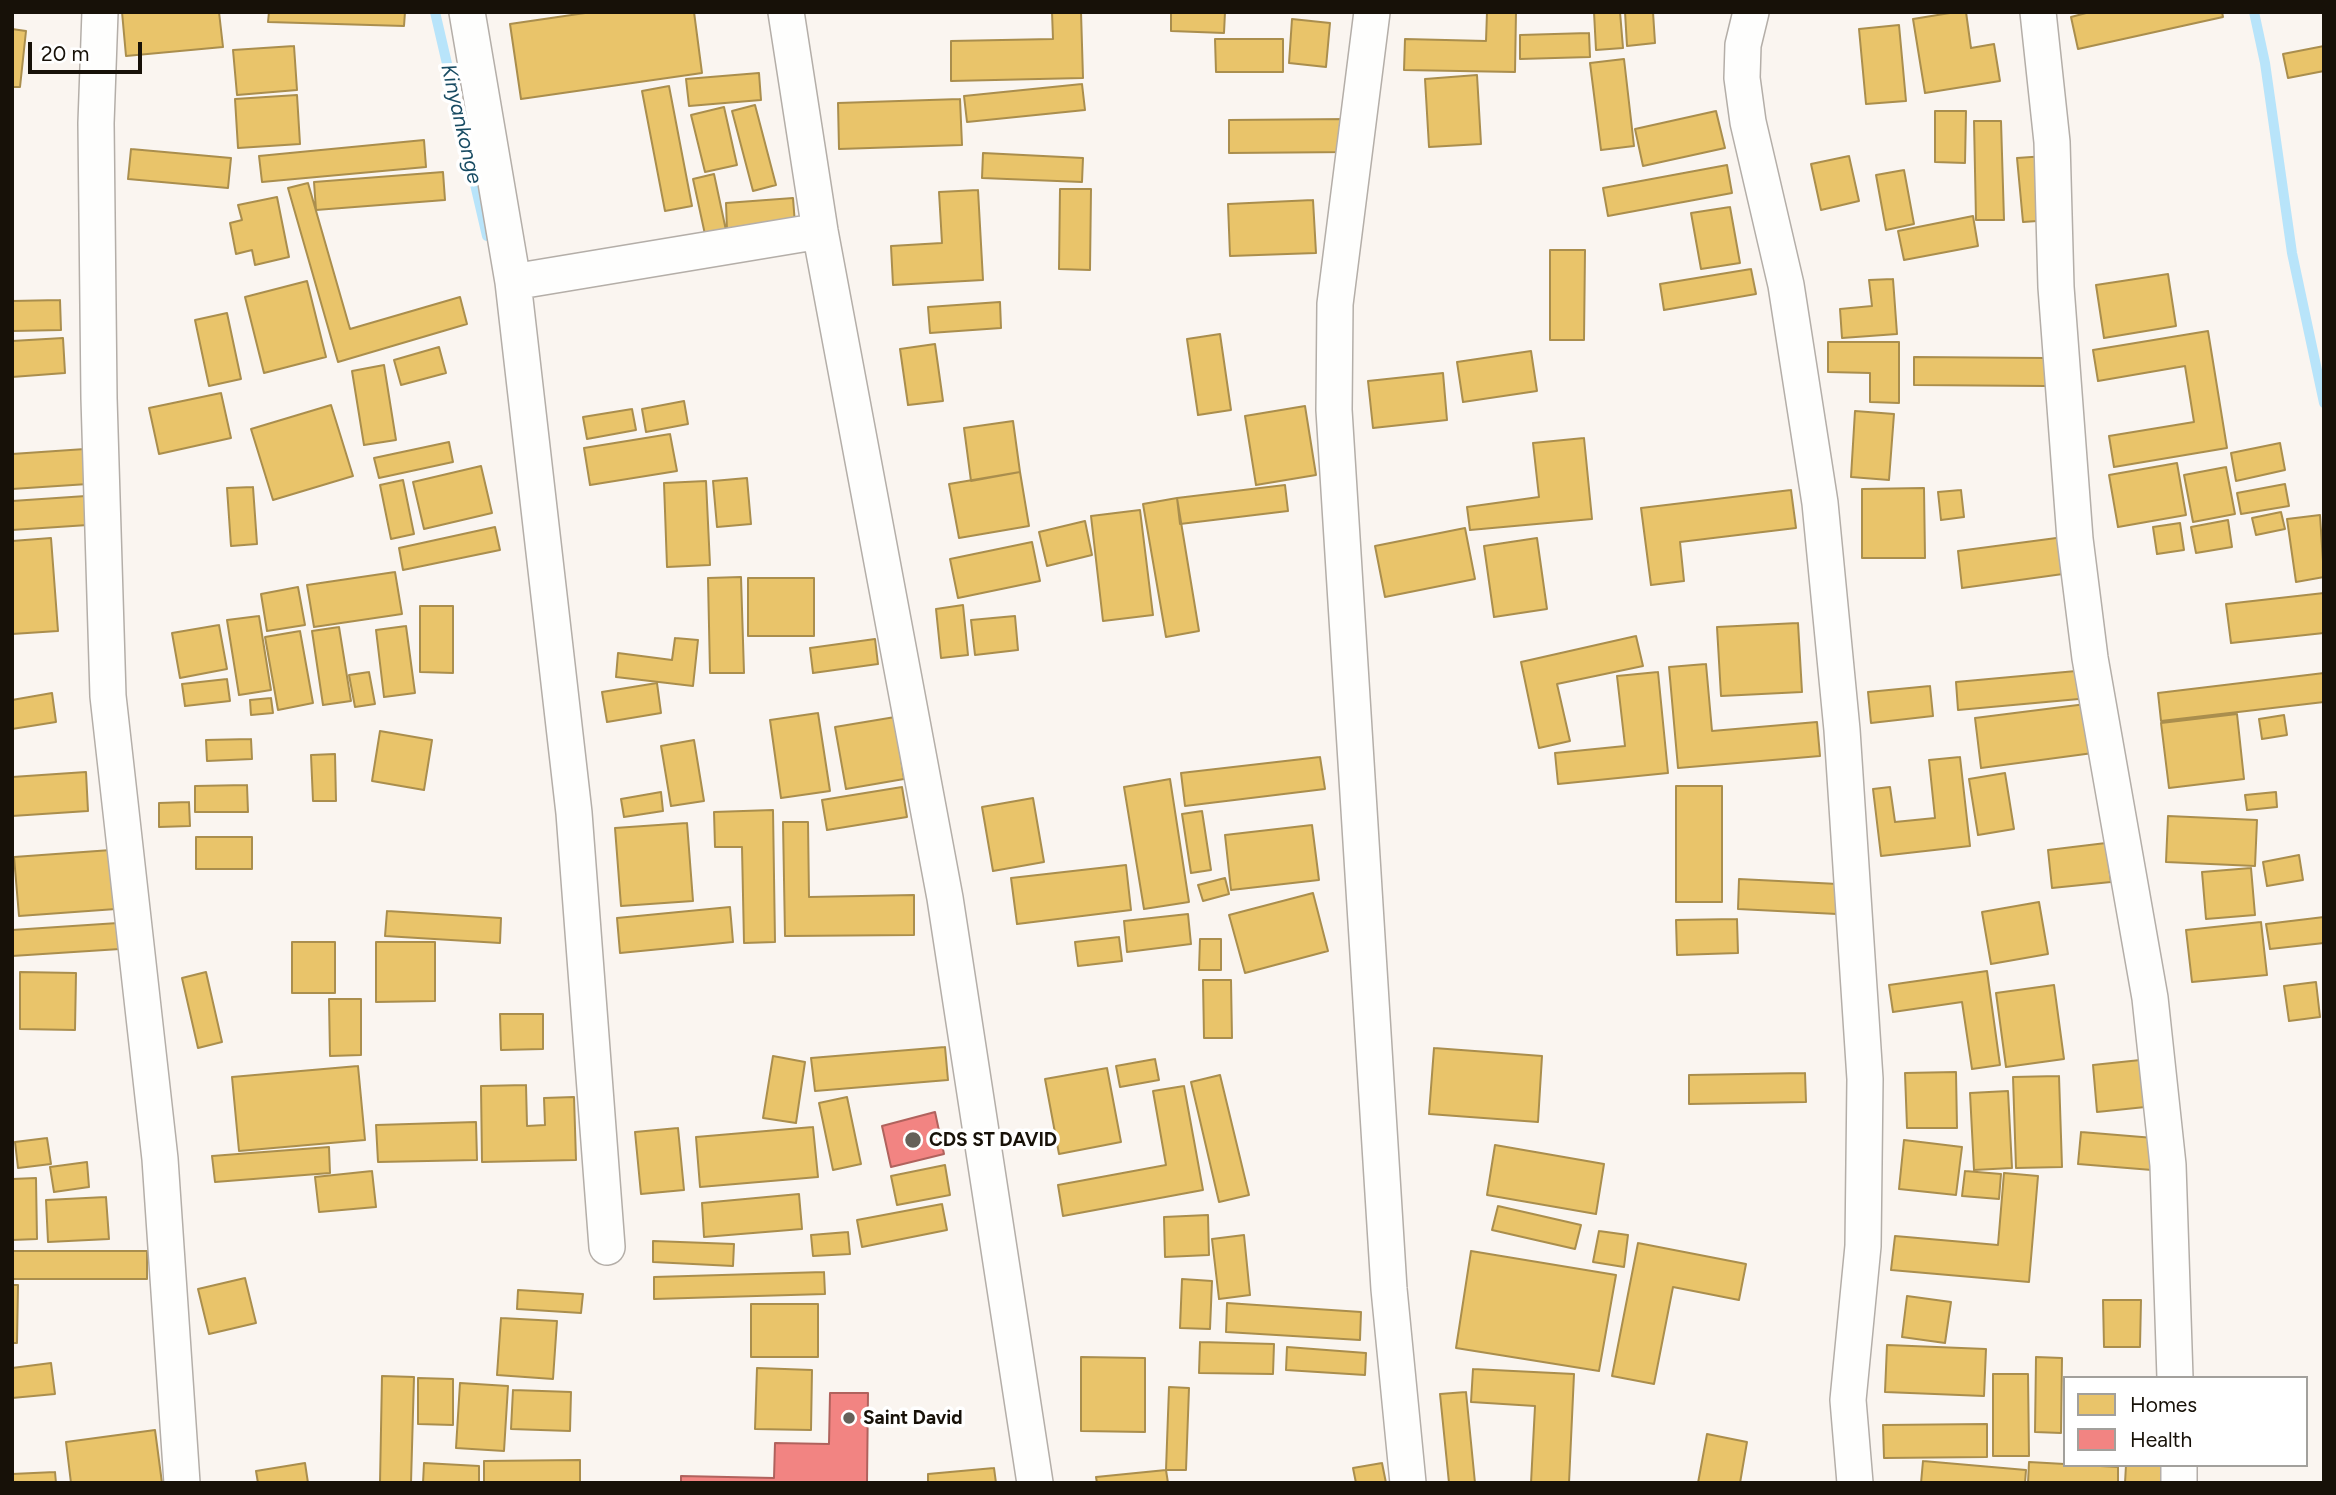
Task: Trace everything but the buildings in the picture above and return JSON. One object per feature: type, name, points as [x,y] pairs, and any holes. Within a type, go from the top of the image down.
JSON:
[{"type":"street","points":[[100,12],[96,124],[99,370],[108,696],[160,1159],[181,1483]]},
{"type":"street","points":[[467,12],[513,282],[575,813],[607,1247]]},
{"type":"street","points":[[786,12],[820,231],[945,898],[1035,1483]]},
{"type":"street","points":[[1372,12],[1335,304],[1334,410],[1389,1289],[1408,1483]]},
{"type":"street","points":[[1751,12],[1744,45],[1742,78],[1748,122],[1786,285],[1820,503],[1845,770],[1865,1079],[1863,1246],[1849,1400],[1854,1483]]},
{"type":"street","points":[[2038,12],[2053,142],[2056,287],[2075,539],[2094,685],[2150,998],[2168,1165],[2175,1376]]},
{"type":"street","points":[[513,282],[820,231]]},
{"type":"waterway","name":"Kinyankonge","points":[[435,12],[487,236]]},
{"type":"waterway","points":[[2254,12],[2265,63],[2292,253],[2324,403]]},
{"type":"place","name":"CDS ST DAVID","points":[[913,1140]]},
{"type":"place","name":"Saint David","points":[[849,1418]]}]
